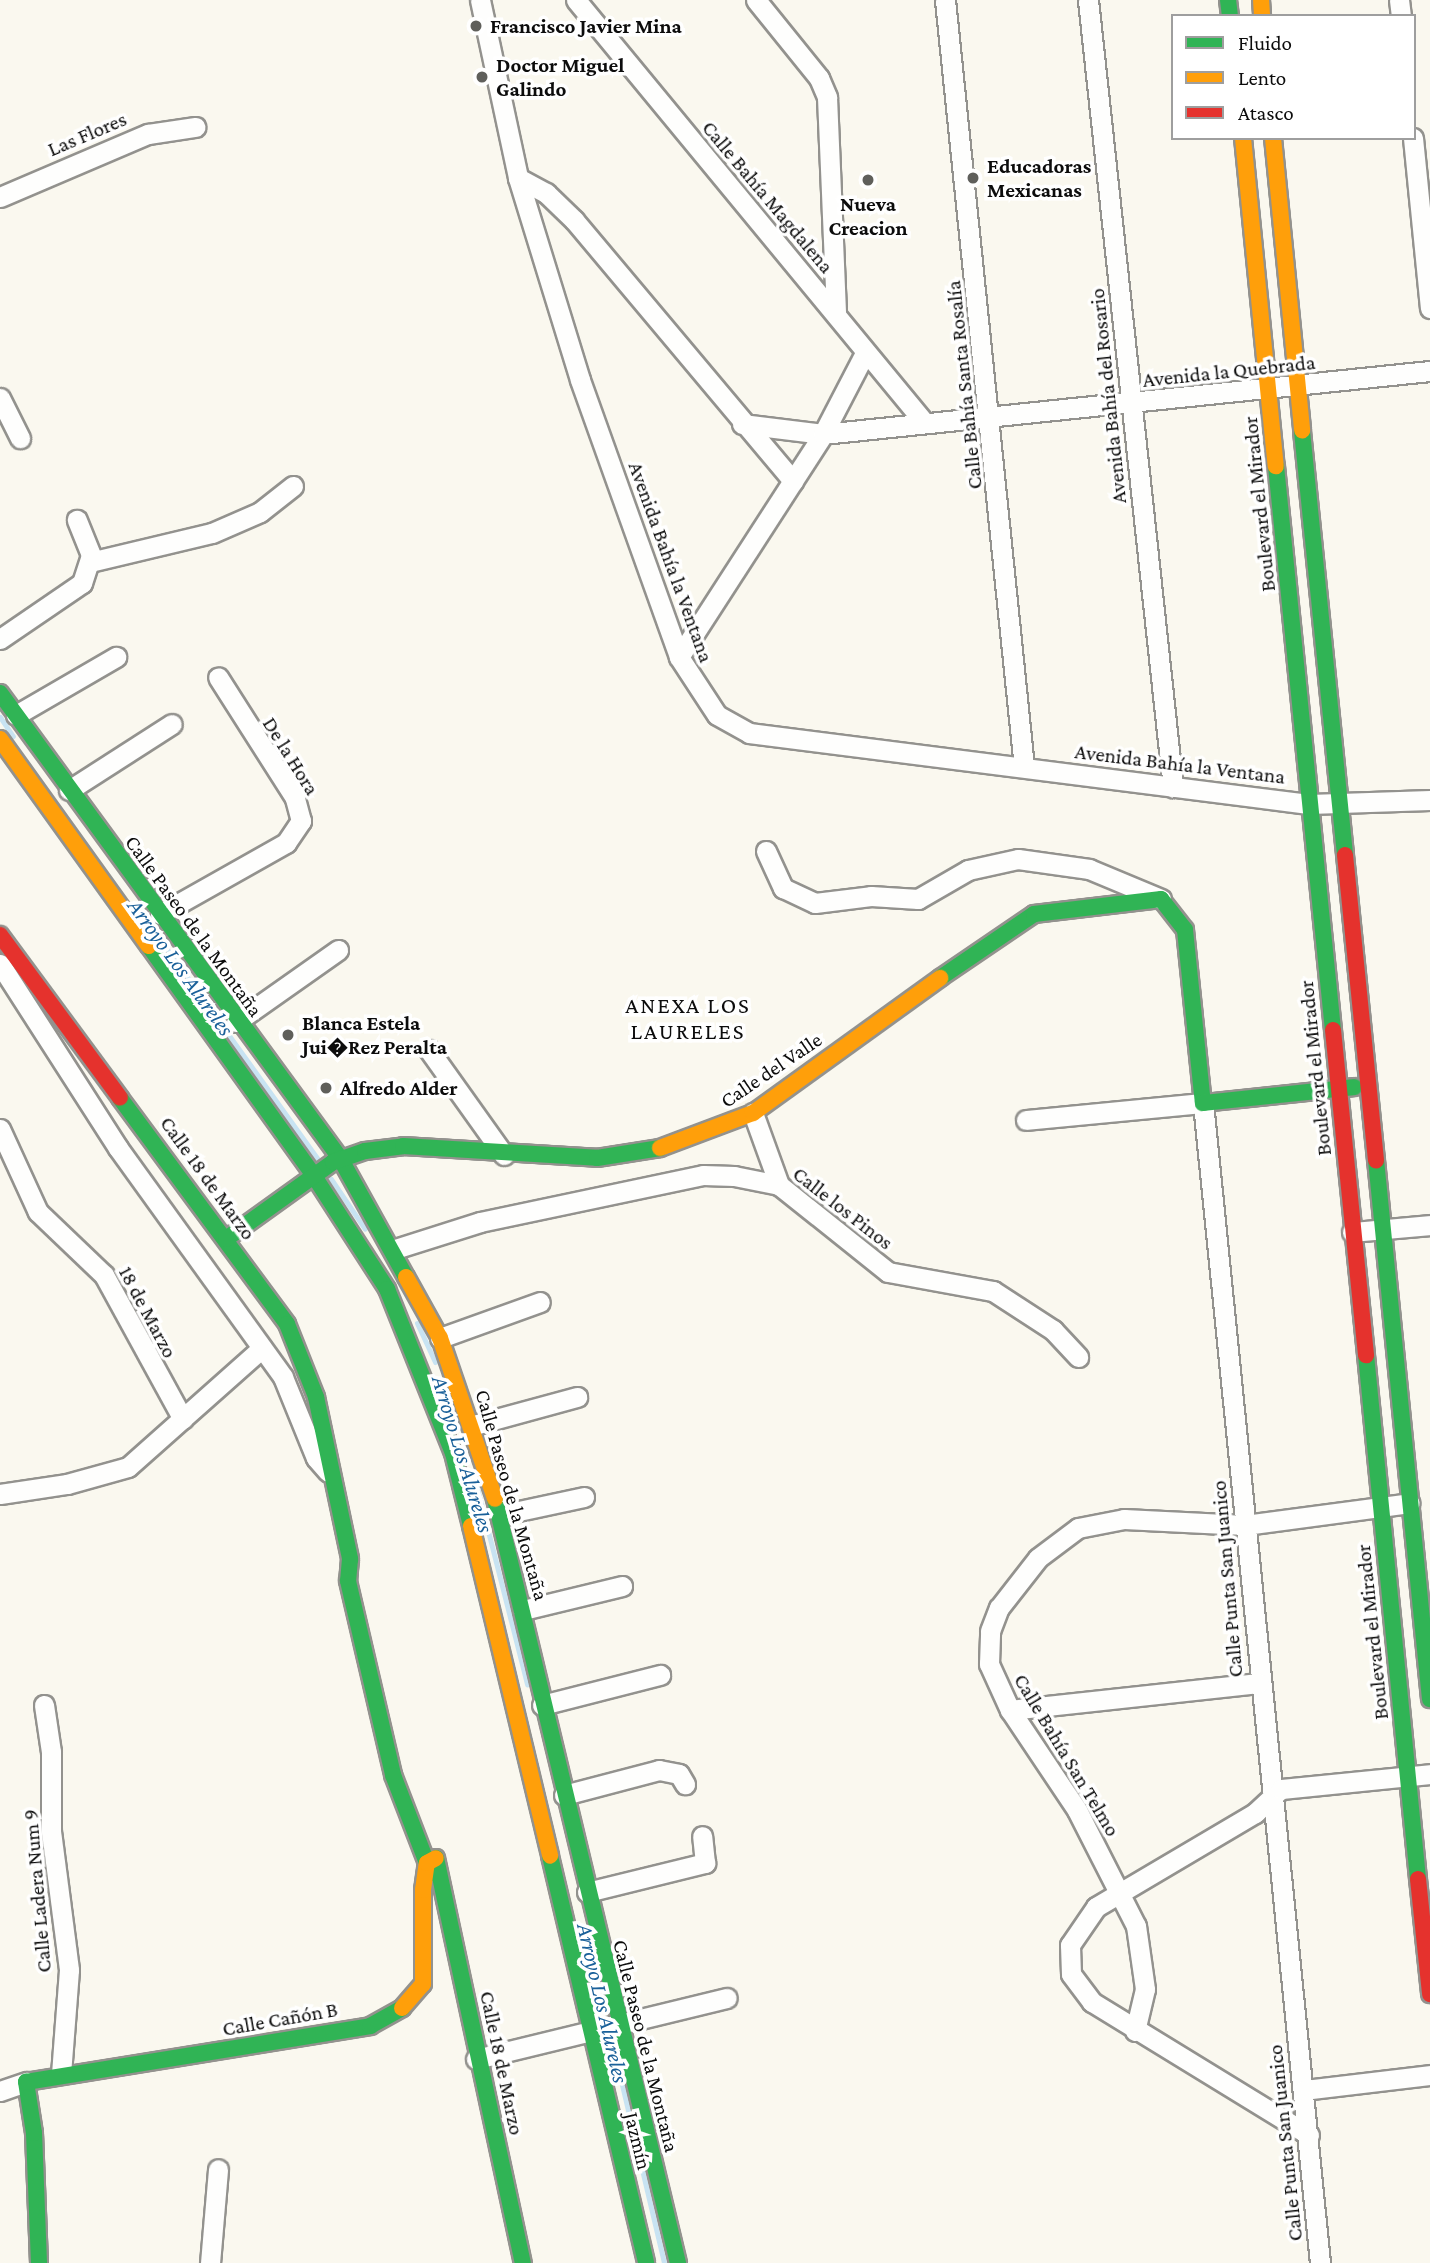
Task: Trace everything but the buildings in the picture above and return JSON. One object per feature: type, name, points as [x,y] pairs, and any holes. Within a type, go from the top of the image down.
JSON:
[{"type":"main road","name":"Boulevard el Mirador","points":[[1242,140],[1430,1994]]},
{"type":"main road","points":[[1273,140],[1295,386],[1366,1086],[1428,1652],[1430,1699]]},
{"type":"main road","name":"Calle Paseo de la Montaña","points":[[0,693],[336,1160],[395,1250],[440,1338],[474,1425],[500,1516],[617,2023],[678,2263]]},
{"type":"main road","points":[[0,739],[316,1174],[387,1289],[453,1453],[592,2029]]},
{"type":"main road","name":"Calle del Valle","points":[[226,1239],[336,1160],[403,1146],[504,1155],[642,1154],[753,1113],[1012,926],[1034,914],[1161,899]]},
{"type":"main road","name":"Calle Punta San Juanico","points":[[1161,899],[1185,930],[1202,1103]]},
{"type":"main road","name":"Calle 18 de Marzo","points":[[0,934],[287,1324],[316,1397],[329,1473],[350,1559],[348,1581],[393,1775],[433,1865],[523,2263]]},
{"type":"main road","points":[[1202,1103],[1366,1086]]},
{"type":"main road","name":"Calle Cañón B","points":[[26,2082],[61,2074],[298,2040],[370,2026],[397,2014],[423,1984],[433,1865]]},
{"type":"main road","name":"Jazmín","points":[[592,2029],[646,2263]]},
{"type":"main road","points":[[26,2082],[34,2133],[39,2263]]},
{"type":"street","name":"Avenida Bahía la Ventana","points":[[480,0],[518,178],[580,380],[679,657],[717,715],[749,733],[1310,804],[1430,800]]},
{"type":"street","name":"Calle Bahía Magdalena","points":[[576,0],[924,422]]},
{"type":"street","points":[[756,0],[819,78],[827,97],[836,315]]},
{"type":"street","name":"Calle Bahía Santa Rosalía","points":[[945,0],[991,418],[1024,766]]},
{"type":"street","name":"Avenida Bahía del Rosario","points":[[1088,0],[1173,787]]},
{"type":"street","name":"Las Flores","points":[[0,197],[148,134],[195,127]]},
{"type":"street","points":[[1413,140],[1430,308]]},
{"type":"street","points":[[518,178],[546,193],[574,220],[742,424],[793,481]]},
{"type":"street","points":[[679,657],[823,434],[865,353]]},
{"type":"street","name":"Avenida la Quebrada","points":[[742,424],[823,434],[924,422],[1132,405],[1430,371]]},
{"type":"street","points":[[0,398],[20,438]]},
{"type":"street","points":[[90,562],[212,533],[260,512],[293,486]]},
{"type":"street","points":[[0,639],[82,583],[90,562],[76,520]]},
{"type":"street","points":[[16,715],[116,657]]},
{"type":"street","name":"De la Hora","points":[[160,914],[286,843],[301,821],[295,798],[218,677]]},
{"type":"street","points":[[69,790],[172,724]]},
{"type":"street","points":[[766,851],[783,888],[815,903],[871,896],[918,899],[968,870],[1018,859],[1089,870],[1161,899]]},
{"type":"street","points":[[236,1022],[338,950]]},
{"type":"street","name":"Calle 18 de Marzo","points":[[0,964],[118,1147],[284,1377],[316,1458],[329,1473]]},
{"type":"street","points":[[429,1050],[504,1155]]},
{"type":"street","points":[[1026,1120],[1202,1103]]},
{"type":"street","name":"Calle Punta San Juanico","points":[[1202,1103],[1259,1683],[1309,2134],[1320,2263]]},
{"type":"street","points":[[753,1113],[779,1185]]},
{"type":"street","name":"18 de Marzo","points":[[0,1129],[38,1212],[104,1275],[183,1419]]},
{"type":"street","name":"Calle los Pinos","points":[[395,1250],[480,1222],[703,1175],[779,1185],[888,1272],[993,1292],[1053,1330],[1078,1357]]},
{"type":"street","points":[[1352,1232],[1430,1225]]},
{"type":"street","points":[[440,1338],[540,1302]]},
{"type":"street","points":[[0,1494],[128,1467],[262,1348]]},
{"type":"street","points":[[474,1425],[577,1397]]},
{"type":"street","points":[[500,1516],[584,1497]]},
{"type":"street","name":"Calle Bahía San Telmo","points":[[1135,2031],[1145,1989],[1136,1926],[1077,1810],[1010,1710],[989,1664],[990,1631],[999,1608],[1057,1539],[1078,1528],[1124,1519],[1245,1525],[1410,1503]]},
{"type":"street","points":[[523,1610],[622,1586]]},
{"type":"street","points":[[1396,1655],[1428,1652]]},
{"type":"street","points":[[542,1705],[660,1675]]},
{"type":"street","points":[[1010,1710],[1259,1683]]},
{"type":"street","name":"Calle Ladera Num 9","points":[[44,1705],[51,1752],[51,1831],[69,1970],[61,2074]]},
{"type":"street","points":[[564,1795],[669,1770],[685,1784]]},
{"type":"street","points":[[1309,2134],[1135,2031],[1092,2002],[1070,1973],[1070,1945],[1081,1924],[1120,1891],[1255,1813],[1272,1796],[1291,1784],[1430,1774]]},
{"type":"street","points":[[587,1892],[705,1863],[702,1836]]},
{"type":"street","points":[[477,2059],[727,1998]]},
{"type":"street","points":[[1304,2090],[1430,2075]]},
{"type":"street","name":"Calle Cañón B","points":[[0,2091],[26,2082]]},
{"type":"street","points":[[210,2263],[218,2169]]},
{"type":"waterway","name":"Arroyo Los Alureles","points":[[0,717],[13,736]]},
{"type":"waterway","name":"Arroyo Los Alureles","points":[[146,920],[320,1162]]},
{"type":"waterway","name":"Arroyo Los Alureles","points":[[331,1179],[365,1229]]},
{"type":"waterway","name":"Arroyo Los Alureles","points":[[417,1323],[435,1362]]},
{"type":"waterway","name":"Arroyo Los Alureles","points":[[475,1480],[527,1684]]},
{"type":"waterway","name":"Arroyo Los Alureles","points":[[622,2085],[664,2263]]},
{"type":"traffic: fast","points":[[1228,0],[1230,14]]},
{"type":"traffic: fast","points":[[1302,431],[1345,855]]},
{"type":"traffic: fast","points":[[1276,466],[1333,1030]]},
{"type":"traffic: fast","points":[[0,693],[340,1158],[406,1277]]},
{"type":"traffic: fast","points":[[940,978],[1034,914],[1161,899],[1185,930],[1203,1103],[1354,1087]]},
{"type":"traffic: fast","points":[[149,946],[314,1176],[387,1289],[453,1453],[471,1526]]},
{"type":"traffic: fast","points":[[120,1098],[287,1324],[316,1397],[350,1559],[348,1581],[393,1775],[427,1863],[437,1874]]},
{"type":"traffic: fast","points":[[226,1239],[333,1162],[365,1151],[403,1146],[597,1158],[660,1148]]},
{"type":"traffic: fast","points":[[1376,1160],[1430,1699]]},
{"type":"traffic: fast","points":[[1366,1355],[1418,1879]]},
{"type":"traffic: fast","points":[[495,1499],[678,2263]]},
{"type":"traffic: fast","points":[[550,1856],[646,2263]]},
{"type":"traffic: fast","points":[[436,1858],[523,2263]]},
{"type":"traffic: fast","points":[[39,2263],[34,2133],[26,2082],[370,2026],[402,2008]]},
{"type":"traffic: slow","points":[[1261,0],[1262,14]]},
{"type":"traffic: slow","points":[[1243,140],[1276,466]]},
{"type":"traffic: slow","points":[[1273,140],[1302,431]]},
{"type":"traffic: slow","points":[[0,739],[149,946]]},
{"type":"traffic: slow","points":[[660,1148],[753,1113],[940,978]]},
{"type":"traffic: slow","points":[[406,1277],[440,1338],[495,1499]]},
{"type":"traffic: slow","points":[[471,1526],[550,1856]]},
{"type":"traffic: slow","points":[[402,2008],[423,1984],[423,1890],[427,1863],[436,1858]]},
{"type":"traffic: jam","points":[[1345,855],[1376,1160]]},
{"type":"traffic: jam","points":[[0,935],[120,1098]]},
{"type":"traffic: jam","points":[[1333,1030],[1366,1355]]},
{"type":"traffic: jam","points":[[1418,1879],[1430,1994]]},
{"type":"place","name":"Francisco Javier Mina","points":[[476,26]]},
{"type":"place","name":"Doctor Miguel Galindo","points":[[482,77]]},
{"type":"place","name":"Educadoras Mexicanas","points":[[973,178]]},
{"type":"place","name":"Nueva Creacion","points":[[868,180]]},
{"type":"place","name":"Blanca Estela Jui�Rez Peralta","points":[[288,1035]]},
{"type":"place","name":"Alfredo Alder","points":[[326,1088]]},
{"type":"district","name":"ANEXA LOS LAURELES","points":[[688,1018]]}]
